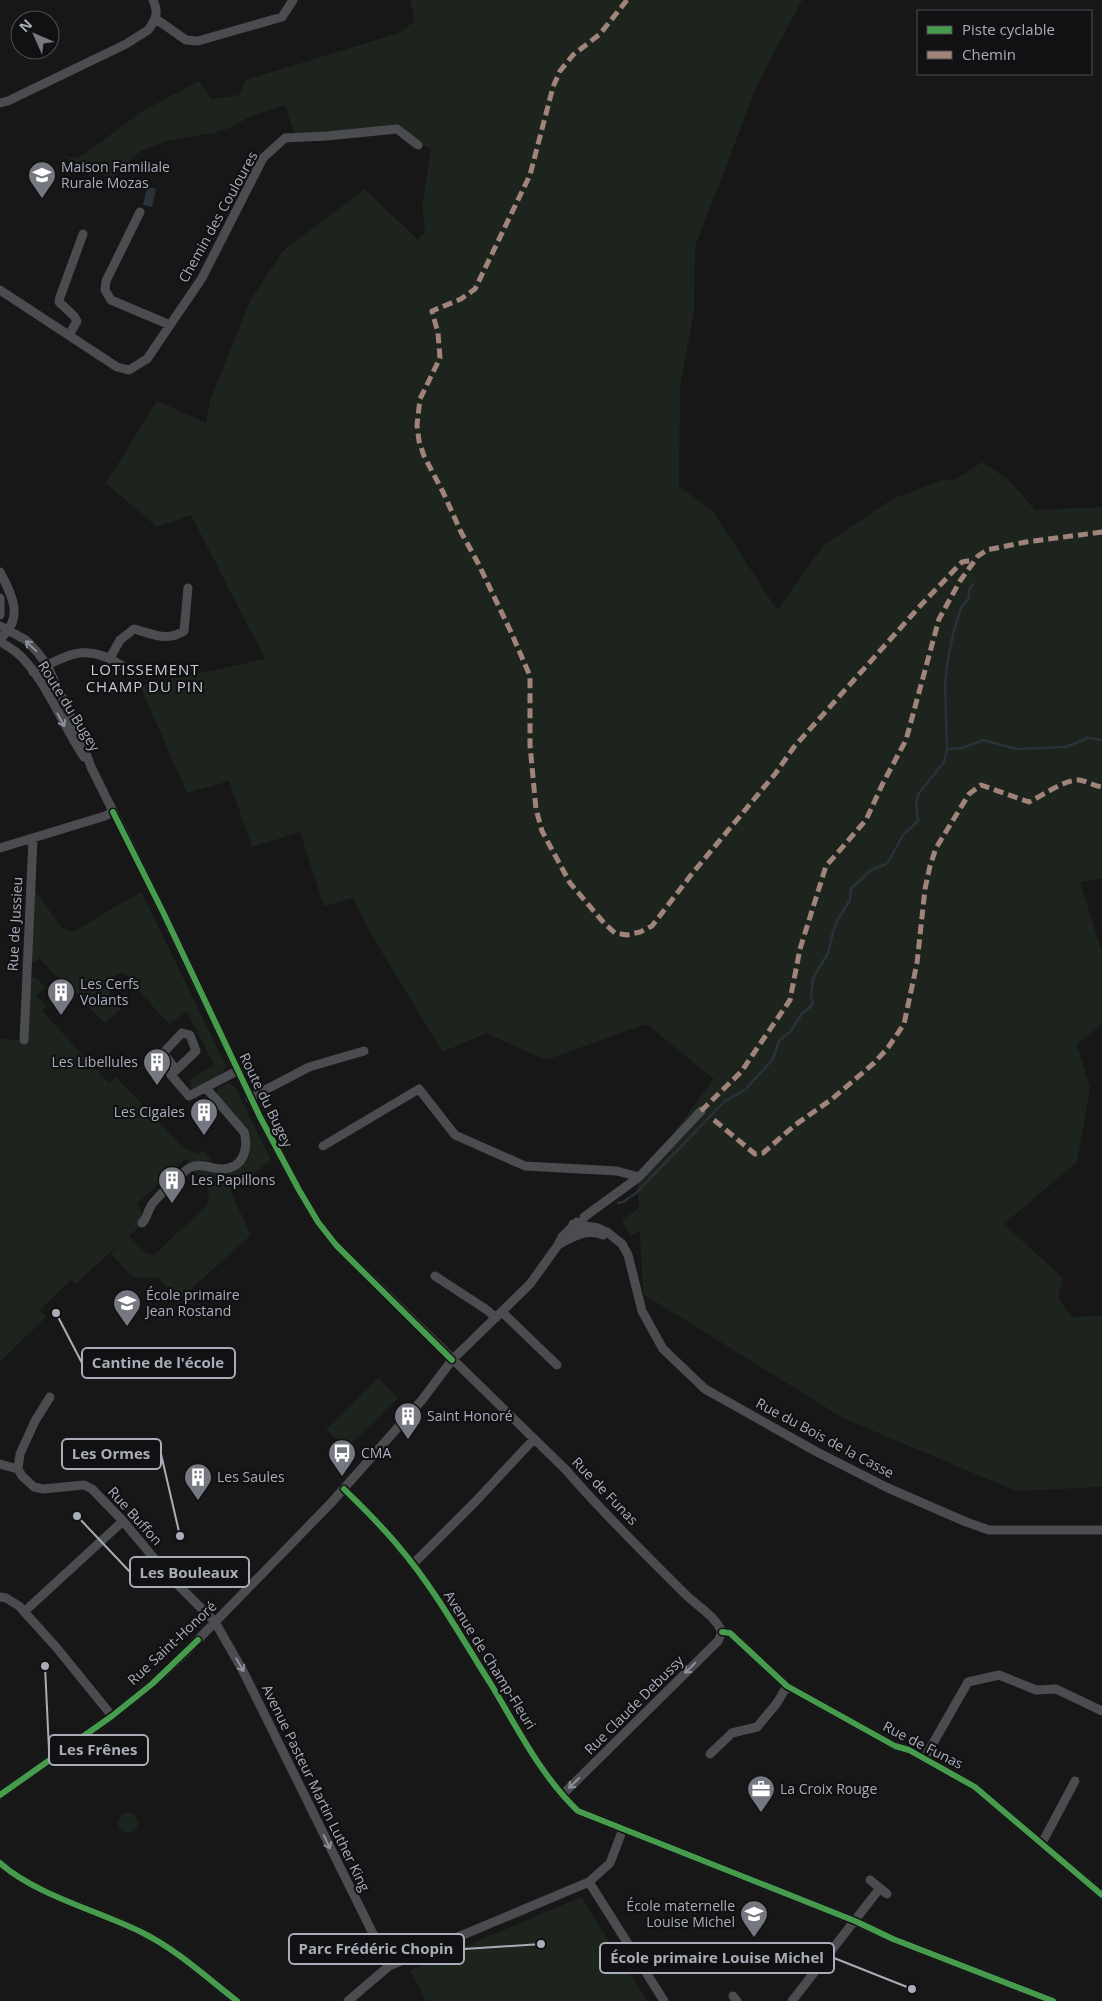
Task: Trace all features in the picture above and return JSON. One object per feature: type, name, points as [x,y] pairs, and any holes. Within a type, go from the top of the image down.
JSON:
[{"type":"street","points":[[0,103],[8,101],[126,44],[148,30],[156,19],[156,5],[153,0]]},
{"type":"street","points":[[156,19],[186,40],[198,41],[282,17],[293,0]]},
{"type":"street","name":"Chemin des Couloures","points":[[0,290],[117,367],[129,370],[146,359],[202,278],[263,158],[285,138],[397,129],[418,145]]},
{"type":"street","points":[[140,212],[106,281],[105,290],[111,300],[170,325]]},
{"type":"street","points":[[69,335],[77,321],[59,302],[83,234]]},
{"type":"street","points":[[0,572],[15,603],[10,630]]},
{"type":"street","points":[[110,658],[120,640],[134,629],[164,638],[176,637],[184,631],[188,588]]},
{"type":"street","points":[[0,598],[0,614]]},
{"type":"street","name":"Route du Bugey","points":[[0,626],[26,640],[47,665],[79,734],[91,767],[163,912],[250,1098],[290,1176],[318,1222],[336,1245],[452,1360]]},
{"type":"street","name":"Route du Bugey","points":[[10,630],[0,640],[17,652],[33,672],[72,739],[91,767]]},
{"type":"street","points":[[33,672],[79,652],[98,653],[121,665]]},
{"type":"street","points":[[0,848],[113,812]]},
{"type":"street","name":"Rue de Jussieu","points":[[24,1040],[33,839]]},
{"type":"street","points":[[250,1098],[310,1067],[364,1051]]},
{"type":"street","points":[[176,1070],[171,1074],[190,1096],[237,1071]]},
{"type":"street","points":[[142,1223],[148,1217],[151,1206],[190,1168],[202,1166],[221,1169],[228,1168],[242,1160],[246,1152],[247,1141],[244,1132],[206,1088]]},
{"type":"street","points":[[323,1146],[419,1089],[455,1135],[524,1166],[617,1171],[639,1177]]},
{"type":"street","points":[[576,1235],[580,1222],[639,1177],[701,1111]]},
{"type":"street","points":[[580,1222],[607,1232],[622,1244]]},
{"type":"street","name":"Rue Saint-Honoré","points":[[0,1795],[112,1716],[152,1684],[216,1622],[344,1489],[422,1400],[452,1360],[530,1284],[558,1245],[580,1222]]},
{"type":"street","points":[[558,1245],[576,1235],[600,1233],[622,1244]]},
{"type":"street","name":"Rue du Bois de la Casse","points":[[622,1244],[628,1255],[642,1311],[663,1349],[705,1389],[817,1452],[888,1488],[966,1522],[989,1530],[1102,1530]]},
{"type":"street","points":[[435,1276],[487,1310],[499,1315],[557,1365]]},
{"type":"street","name":"Rue de Funas","points":[[452,1360],[534,1439],[688,1597],[702,1607],[722,1632],[730,1634],[787,1686],[895,1746],[909,1750],[975,1787],[1102,1895]]},
{"type":"street","points":[[0,1464],[18,1469],[20,1454],[35,1421],[50,1397]]},
{"type":"street","points":[[413,1564],[534,1439]]},
{"type":"street","name":"Rue Buffon","points":[[18,1469],[24,1480],[34,1487],[43,1489],[84,1485],[92,1489],[124,1521],[168,1575],[216,1622]]},
{"type":"street","name":"Avenue de Champ-Fleuri","points":[[344,1489],[413,1564],[540,1765],[562,1795],[578,1810],[855,1921],[893,1939],[1053,2001]]},
{"type":"street","points":[[24,1611],[124,1521]]},
{"type":"street","points":[[0,1597],[6,1598],[24,1611],[112,1716]]},
{"type":"street","name":"Avenue Pasteur Martin Luther King","points":[[216,1622],[243,1671],[389,1966]]},
{"type":"street","name":"Rue Claude Debussy","points":[[562,1795],[718,1641],[722,1632]]},
{"type":"street","points":[[924,1759],[968,1682],[999,1675],[1036,1690],[1056,1689],[1102,1711]]},
{"type":"street","points":[[710,1754],[732,1733],[757,1727],[777,1703],[787,1686]]},
{"type":"street","points":[[1042,1843],[1075,1782]]},
{"type":"street","points":[[348,2001],[389,1966],[589,1882],[610,1862],[623,1829]]},
{"type":"street","points":[[0,1863],[28,1882],[142,1932],[173,1951],[237,2001]]},
{"type":"street","points":[[792,2001],[855,1921],[883,1891],[870,1880]]},
{"type":"street","points":[[589,1882],[664,2001]]},
{"type":"shaded area","points":[[410,0],[802,0],[758,83],[695,247],[694,311],[680,387],[679,486],[713,511],[777,610],[824,545],[892,499],[943,480],[955,480],[982,462],[1009,480],[1035,510],[1102,507],[1102,878],[1080,882],[1102,952],[1102,1023],[1077,1045],[1090,1088],[1077,1162],[1004,1224],[1063,1278],[1058,1298],[1072,1317],[1102,1316],[1102,1487],[1016,1491],[845,1419],[643,1294],[640,1231],[631,1235],[622,1221],[639,1208],[637,1181],[714,1079],[646,1024],[546,1060],[486,1033],[443,1052],[375,941],[353,898],[324,906],[300,832],[252,847],[229,781],[187,793],[140,686],[265,659],[191,515],[157,527],[106,483],[157,401],[206,423],[210,401],[251,299],[283,251],[365,189],[418,240],[425,232],[422,207],[431,149],[397,131],[296,139],[285,105],[249,117],[230,128],[213,133],[171,140],[140,151],[112,179],[62,156],[73,158],[82,156],[141,112],[199,81],[212,99],[239,95],[246,80],[399,33],[415,21]]},
{"type":"shaded area","points":[[147,187],[156,189],[152,207],[143,205]]},
{"type":"shaded area","points":[[31,885],[62,928],[73,932],[142,893],[226,1066],[221,1076],[192,1090],[189,1080],[214,1065],[187,1011],[169,1024],[127,975],[122,972],[115,976],[109,984],[110,994],[121,1009],[104,1023],[68,985],[62,991],[54,982],[58,978],[39,958],[34,962],[27,961]]},
{"type":"shaded area","points":[[26,977],[35,977],[46,987],[36,995],[46,1006],[42,1011],[109,1083],[116,1077],[183,1147],[198,1154],[203,1150],[212,1161],[203,1160],[190,1163],[185,1159],[137,1204],[142,1212],[140,1226],[129,1236],[147,1254],[154,1255],[207,1205],[209,1198],[208,1188],[203,1180],[190,1168],[235,1165],[247,1141],[216,1093],[219,1088],[228,1083],[235,1087],[271,1160],[230,1191],[251,1235],[179,1300],[159,1278],[133,1277],[111,1254],[121,1242],[76,1284],[71,1280],[40,1310],[46,1317],[0,1362],[0,1039],[23,1040]]},
{"type":"shaded area","points":[[378,1378],[398,1398],[346,1449],[326,1429]]},
{"type":"shaded area","points":[[128,1813],[135,1816],[138,1823],[135,1830],[128,1833],[121,1830],[118,1823],[121,1816]]},
{"type":"shaded area","points":[[581,1897],[647,2001],[426,2001],[410,1970]]},
{"type":"waterway","points":[[618,1203],[623,1202],[636,1193],[725,1101],[745,1090],[773,1059],[779,1041],[791,1031],[801,1015],[813,1004],[811,996],[813,978],[828,953],[837,921],[850,900],[851,889],[871,870],[886,864],[903,835],[918,821],[916,802],[919,793],[944,762],[947,749],[945,683],[948,659],[961,608],[969,598],[969,590],[973,584]]},
{"type":"waterway","points":[[948,749],[962,748],[983,740],[1017,749],[1066,747],[1088,738],[1102,740]]},
{"type":"marked path","points":[[627,0],[600,34],[573,55],[560,71],[553,87],[530,175],[475,289],[461,299],[432,311],[438,333],[440,358],[420,399],[417,425],[419,441],[424,456],[478,563],[530,676],[530,745],[536,809],[542,831],[570,883],[604,923],[615,933],[627,935],[640,932],[652,926],[691,875],[775,774],[794,747],[962,562],[974,560]]},
{"type":"marked path","points":[[701,1111],[741,1072],[790,1000],[800,949],[826,866],[866,820],[906,740],[939,619],[960,581],[978,556],[987,550],[1026,542],[1102,532]]},
{"type":"marked path","points":[[714,1120],[755,1154],[763,1153],[795,1125],[832,1099],[874,1063],[887,1049],[904,1024],[917,963],[925,889],[930,866],[936,848],[969,794],[981,785],[1029,802],[1067,782],[1079,780],[1102,787]]},
{"type":"cycle path","points":[[113,812],[163,912],[260,1117],[318,1222],[336,1245],[452,1360]]},
{"type":"cycle path","points":[[344,1489],[386,1532],[412,1563],[459,1632],[541,1767],[578,1811],[855,1921],[893,1939],[1053,2001]]},
{"type":"cycle path","points":[[722,1632],[730,1633],[787,1686],[895,1746],[909,1750],[975,1787],[1102,1895]]},
{"type":"cycle path","points":[[0,1795],[112,1716],[152,1684],[198,1640]]},
{"type":"cycle path","points":[[0,1863],[14,1874],[48,1893],[124,1924],[154,1939],[190,1964],[237,2001]]},
{"type":"place","name":"Maison Familiale Rurale Mozas","points":[[42,199]]},
{"type":"place","name":"Les Cerfs Volants","points":[[61,1016]]},
{"type":"place","name":"Les Libellules","points":[[157,1086]]},
{"type":"place","name":"Les Cigales","points":[[204,1136]]},
{"type":"place","name":"Les Papillons","points":[[172,1204]]},
{"type":"place","name":"Cantine de l'école","points":[[56,1313]]},
{"type":"place","name":"École primaire Jean Rostand","points":[[127,1327]]},
{"type":"place","name":"Saint Honoré","points":[[408,1440]]},
{"type":"place","name":"CMA","points":[[342,1477]]},
{"type":"place","name":"Les Saules","points":[[198,1501]]},
{"type":"place","name":"Les Bouleaux","points":[[77,1516]]},
{"type":"place","name":"Les Ormes","points":[[180,1536]]},
{"type":"place","name":"Les Frênes","points":[[45,1666]]},
{"type":"place","name":"La Croix Rouge","points":[[761,1813]]},
{"type":"place","name":"École maternelle Louise Michel","points":[[754,1938]]},
{"type":"place","name":"Parc Frédéric Chopin","points":[[541,1944]]},
{"type":"place","name":"École primaire Louise Michel","points":[[912,1989]]},
{"type":"district","name":"LOTISSEMENT CHAMP DU PIN","points":[[145,678]]}]
